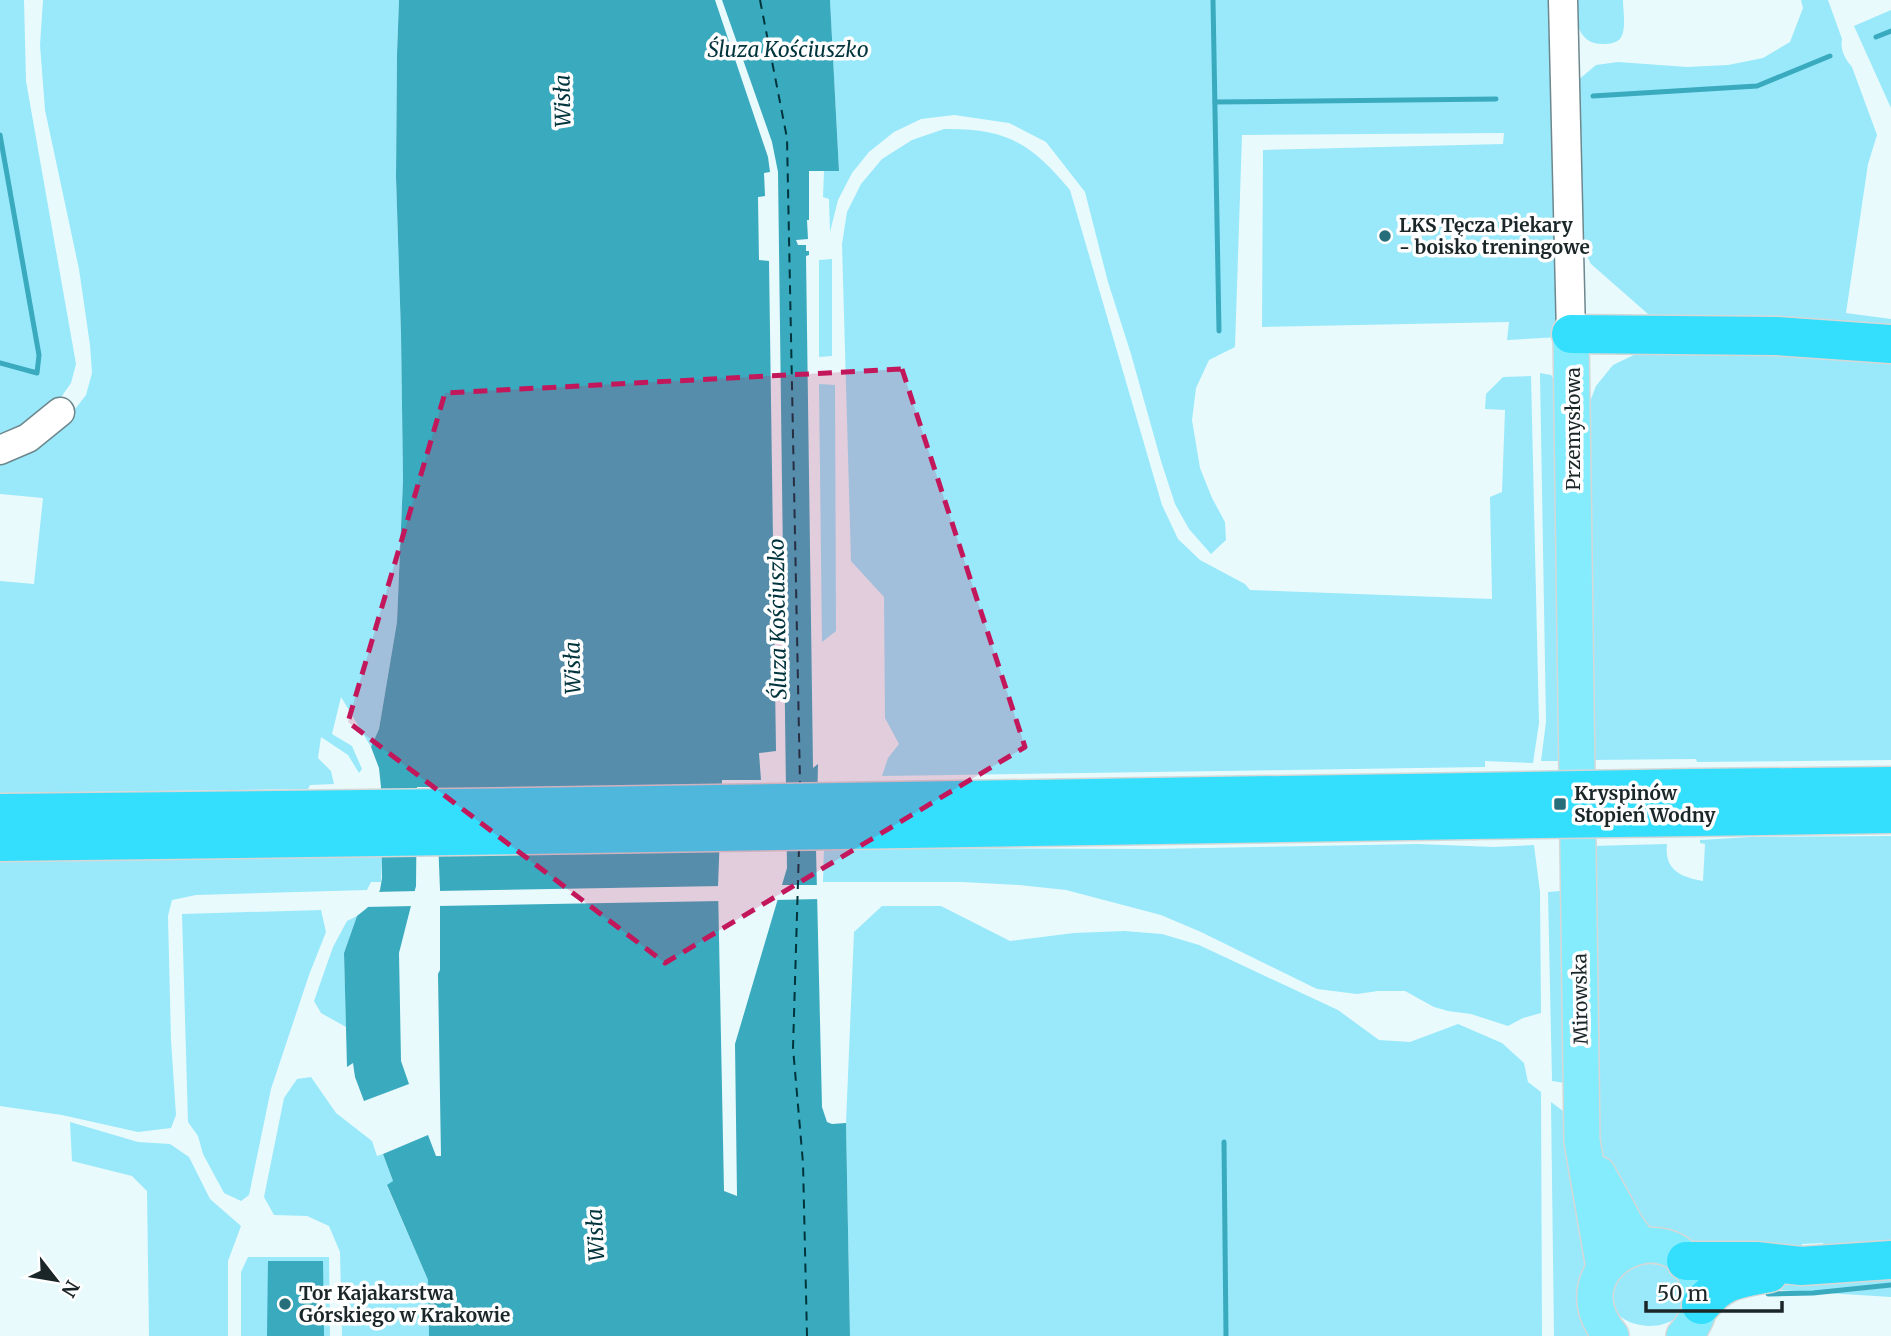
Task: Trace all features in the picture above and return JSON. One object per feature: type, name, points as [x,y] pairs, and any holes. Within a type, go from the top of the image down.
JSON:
[{"type":"highway","points":[[1571,334],[1776,336],[1891,344]]},
{"type":"highway","points":[[1693,803],[1891,786]]},
{"type":"highway","points":[[0,842],[314,823],[906,814],[1693,803],[1891,814]]},
{"type":"highway","points":[[0,813],[314,823]]},
{"type":"highway","points":[[1693,1326],[1713,1291],[1726,1283],[1801,1266],[1891,1259]]},
{"type":"highway","points":[[1686,1261],[1756,1261],[1801,1266]]},
{"type":"main road","name":"Przemysłowa","points":[[1571,334],[1578,857]]},
{"type":"main road","name":"Mirowska","points":[[1578,857],[1582,1141],[1604,1268]]},
{"type":"main road","name":"Mirowska","points":[[1582,1141],[1627,1227],[1641,1245]]},
{"type":"main road","points":[[1605,1333],[1595,1298],[1596,1287],[1604,1268],[1614,1257],[1641,1245],[1665,1248],[1676,1253],[1692,1268],[1700,1286],[1693,1326]]},
{"type":"street","name":"Przemysłowa","points":[[1563,0],[1571,334]]},
{"type":"street","points":[[0,450],[28,438],[60,412]]},
{"type":"highlighted area","points":[[902,369],[1025,747],[665,963],[348,722],[445,393]]},
{"type":"shaded area","points":[[0,0],[24,0],[26,81],[76,364],[71,383],[57,403],[0,442]]},
{"type":"shaded area","points":[[43,0],[399,0],[396,177],[403,480],[397,622],[379,729],[371,747],[341,697],[332,734],[352,746],[362,769],[359,773],[348,755],[321,737],[318,758],[331,771],[334,784],[310,785],[308,789],[0,793],[0,581],[34,584],[43,498],[0,494],[0,458],[72,413],[86,395],[92,373],[79,269],[45,110],[40,45]]},
{"type":"shaded area","points":[[830,0],[1555,0],[1559,337],[1507,340],[1509,322],[1262,327],[1263,150],[1503,144],[1504,133],[1242,135],[1235,347],[1209,360],[1196,388],[1192,420],[1200,468],[1225,522],[1226,540],[1211,554],[1189,529],[1175,504],[1108,282],[1085,192],[1046,142],[1009,123],[954,115],[921,119],[894,132],[869,152],[852,173],[838,200],[830,232],[829,199],[823,197],[824,171],[839,171]]},
{"type":"shaded area","points":[[1574,0],[1623,0],[1624,26],[1620,39],[1606,44],[1595,43],[1583,36],[1575,15]]},
{"type":"shaded area","points":[[1801,0],[1828,0],[1842,39],[1844,54],[1852,67],[1877,135],[1868,164],[1846,313],[1891,319],[1891,326],[1683,323],[1648,314],[1591,264],[1581,244],[1577,81],[1596,65],[1618,62],[1687,67],[1728,65],[1763,58],[1790,42],[1803,8]]},
{"type":"shaded area","points":[[1891,10],[1891,108],[1854,26]]},
{"type":"shaded area","points":[[944,129],[984,132],[1016,141],[1043,160],[1070,190],[1162,505],[1178,539],[1200,560],[1245,584],[1250,590],[1492,599],[1490,497],[1502,492],[1505,410],[1485,409],[1486,394],[1503,377],[1531,376],[1539,723],[1533,763],[1485,761],[1485,767],[882,776],[888,758],[899,744],[885,718],[884,597],[851,561],[842,244],[847,212],[861,184],[882,159],[912,140]]},
{"type":"shaded area","points":[[832,259],[832,356],[819,357],[819,260]]},
{"type":"shaded area","points":[[1640,352],[1891,355],[1891,760],[1591,760],[1586,412],[1596,386],[1613,365]]},
{"type":"shaded area","points":[[1540,373],[1551,375],[1560,388],[1565,761],[1541,761],[1546,722]]},
{"type":"shaded area","points":[[819,384],[835,385],[836,631],[822,642]]},
{"type":"shaded area","points":[[1891,836],[1891,1250],[1825,1257],[1823,1243],[1802,1244],[1801,1258],[1706,1254],[1644,1233],[1600,1163],[1591,846],[1667,844],[1671,866],[1681,874],[1703,881],[1705,844],[1700,843],[1700,840]]},
{"type":"shaded area","points":[[1418,844],[1493,847],[1534,845],[1540,892],[1541,1013],[1508,1026],[1471,1014],[1434,1007],[1405,991],[1357,994],[1317,989],[1161,915],[1066,890],[962,882],[823,882],[824,848],[1152,849]]},
{"type":"shaded area","points":[[382,855],[381,882],[371,882],[367,890],[196,895],[172,900],[168,916],[176,1115],[171,1128],[138,1132],[62,1115],[0,1106],[0,859]]},
{"type":"shaded area","points":[[1560,891],[1568,905],[1571,1084],[1552,1081],[1548,892]]},
{"type":"shaded area","points":[[882,906],[941,906],[1010,941],[1074,933],[1124,931],[1162,934],[1199,945],[1338,1010],[1379,1040],[1410,1042],[1458,1024],[1502,1043],[1524,1063],[1528,1082],[1541,1092],[1542,1336],[850,1336],[846,1123],[854,932]]},
{"type":"shaded area","points":[[321,910],[326,932],[271,1089],[249,1195],[241,1201],[224,1193],[203,1154],[198,1136],[188,1122],[182,914]]},
{"type":"shaded area","points":[[357,916],[344,953],[346,1027],[321,1013],[314,1001],[333,947],[347,921]]},
{"type":"shaded area","points":[[311,1077],[336,1113],[372,1141],[377,1156],[383,1154],[393,1181],[387,1186],[428,1280],[429,1336],[342,1336],[340,1252],[329,1226],[307,1216],[274,1215],[264,1197],[284,1098],[297,1079]]},
{"type":"shaded area","points":[[1551,1102],[1571,1117],[1598,1249],[1592,1336],[1554,1336]]},
{"type":"shaded area","points":[[70,1122],[138,1142],[170,1144],[189,1157],[210,1199],[241,1226],[228,1261],[228,1336],[149,1336],[147,1191],[132,1176],[72,1161]]},
{"type":"shaded area","name":"Tor Kajakarstwa Górskiego w Krakowie","points":[[248,1257],[329,1257],[330,1336],[241,1336],[241,1272]]},
{"type":"shaded area","points":[[1633,1263],[1669,1265],[1682,1281],[1686,1300],[1682,1312],[1674,1320],[1651,1326],[1638,1325],[1616,1313],[1612,1297],[1615,1285],[1622,1273]]},
{"type":"shaded area","points":[[1891,1270],[1891,1297],[1745,1288]]},
{"type":"water","points":[[399,0],[715,0],[768,157],[770,172],[764,173],[765,196],[758,197],[759,260],[769,261],[776,751],[759,753],[761,780],[722,780],[718,886],[724,1191],[737,1196],[735,1044],[787,868],[778,172],[772,142],[722,0],[830,0],[839,171],[809,171],[808,239],[796,240],[798,245],[806,245],[806,251],[809,251],[806,256],[813,768],[818,764],[816,849],[822,1107],[827,1122],[846,1123],[850,1336],[429,1336],[428,1280],[387,1185],[393,1181],[383,1154],[428,1135],[436,1156],[441,1156],[438,974],[440,890],[436,787],[417,787],[416,886],[399,953],[401,1061],[409,1084],[364,1101],[353,1063],[347,1067],[344,953],[357,916],[376,897],[382,878],[381,787],[379,768],[371,747],[379,729],[397,622],[403,480],[396,177]]},
{"type":"water","name":"Tor Kajakarstwa Górskiego w Krakowie","points":[[268,1261],[323,1261],[324,1336],[267,1336]]},
{"type":"pier","points":[[778,885],[820,885],[820,899],[774,900]]},
{"type":"pier","points":[[722,886],[722,901],[436,906],[436,891]]},
{"type":"pier","points":[[418,891],[415,906],[363,907],[374,892]]},
{"type":"waterway","points":[[1213,0],[1219,331]]},
{"type":"waterway","points":[[1876,37],[1891,31]]},
{"type":"waterway","points":[[1593,96],[1757,86],[1830,56]]},
{"type":"waterway","points":[[1215,102],[1496,99]]},
{"type":"waterway","points":[[0,135],[39,355],[37,373],[0,363]]},
{"type":"waterway","points":[[1224,1142],[1226,1336]]},
{"type":"waterway","points":[[1768,1294],[1813,1293],[1891,1285]]},
{"type":"ferry route","points":[[760,0],[787,138],[800,783]]},
{"type":"ferry route","points":[[799,848],[793,1048],[803,1163],[807,1336]]},
{"type":"place","name":"LKS Tęcza Piekary - boisko treningowe","points":[[1385,236]]},
{"type":"place","name":"Kryspinów Stopień Wodny","points":[[1560,804]]},
{"type":"place","name":"Tor Kajakarstwa Górskiego w Krakowie","points":[[285,1304]]},
{"type":"water label","name":"Śluza Kościuszko","points":[[788,50]]},
{"type":"water label","name":"Wisła","points":[[563,101]]},
{"type":"water label","name":"Śluza Kościuszko","points":[[778,619]]},
{"type":"water label","name":"Wisła","points":[[573,668]]},
{"type":"water label","name":"Wisła","points":[[596,1235]]}]
